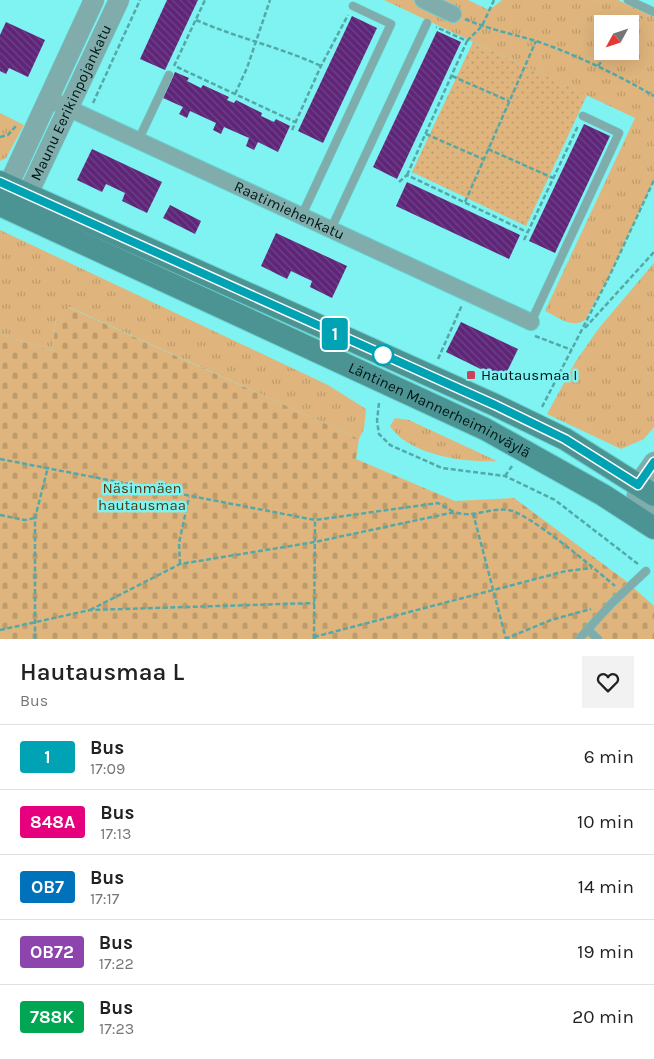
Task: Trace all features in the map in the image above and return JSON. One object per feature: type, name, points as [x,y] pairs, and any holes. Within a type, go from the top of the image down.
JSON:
[{"type":"main road","name":"Läntinen Mannerheiminväylä","points":[[9,195],[495,405],[565,439],[646,490]]},
{"type":"main road","name":"Läntinen Mannerheiminväylä","points":[[9,195],[644,510],[654,528]]},
{"type":"street","name":"Maunu Eerikinpojankatu","points":[[9,195],[48,99],[94,0]]},
{"type":"street","name":"Maunu Eerikinpojankatu","points":[[9,195],[68,108],[119,0]]},
{"type":"street","points":[[423,0],[452,14]]},
{"type":"street","name":"Raatimiehenkatu","points":[[48,99],[531,322]]},
{"type":"street","points":[[644,510],[646,490],[654,462]]},
{"type":"lane","points":[[628,0],[654,12]]},
{"type":"lane","points":[[301,217],[391,24],[352,6]]},
{"type":"lane","points":[[330,230],[427,23]]},
{"type":"lane","points":[[138,141],[169,75]]},
{"type":"lane","points":[[531,322],[619,133],[583,116]]},
{"type":"lane","points":[[579,639],[612,603],[646,571]]},
{"type":"lane","points":[[588,630],[598,639]]},
{"type":"path","points":[[87,116],[140,0]]},
{"type":"path","points":[[169,75],[205,0]]},
{"type":"path","points":[[235,94],[247,68],[270,0]]},
{"type":"path","points":[[399,182],[407,175],[467,41],[482,26],[494,0]]},
{"type":"path","points":[[292,130],[321,66],[352,6]]},
{"type":"path","points":[[452,14],[482,26],[536,41],[598,66],[654,96]]},
{"type":"path","points":[[196,20],[228,33],[292,52],[321,66]]},
{"type":"path","points":[[427,23],[467,41]]},
{"type":"path","points":[[465,202],[536,41]]},
{"type":"path","points":[[598,66],[602,60]]},
{"type":"path","points":[[174,66],[295,122]]},
{"type":"path","points":[[452,76],[509,100]]},
{"type":"path","points":[[524,240],[583,116]]},
{"type":"path","points":[[426,134],[483,159]]},
{"type":"path","points":[[488,149],[553,178]]},
{"type":"path","points":[[407,175],[527,232]]},
{"type":"path","points":[[540,411],[582,331],[654,180]]},
{"type":"path","points":[[582,331],[654,252]]},
{"type":"path","points":[[446,363],[438,359],[464,303]]},
{"type":"path","points":[[379,402],[377,421],[379,434],[390,445],[442,468],[505,476],[556,500],[646,571]]},
{"type":"path","points":[[0,459],[315,520],[438,503],[464,516],[473,513],[508,510],[526,517],[624,593]]},
{"type":"path","points":[[505,476],[514,462]]},
{"type":"path","points":[[35,639],[37,621],[35,518],[48,467]]},
{"type":"path","points":[[180,564],[179,543],[189,496]]},
{"type":"path","points":[[90,610],[180,564],[315,542],[455,512]]},
{"type":"path","points":[[473,513],[505,639],[551,620],[612,603]]},
{"type":"path","points":[[0,516],[26,520],[35,518]]},
{"type":"path","points":[[314,638],[315,520]]},
{"type":"path","points":[[314,638],[566,571],[594,568]]},
{"type":"path","points":[[0,630],[90,610],[315,602]]},
{"type":"path","points":[[314,638],[319,639]]},
{"type":"green space","points":[[384,0],[468,0],[487,9],[492,8],[502,0],[618,0],[654,17],[654,180],[609,277],[585,320],[570,323],[545,311],[635,118]]},
{"type":"green space","points":[[473,42],[587,95],[526,226],[412,172]]},
{"type":"green space","points":[[0,113],[24,125],[6,158],[0,161]]},
{"type":"green space","points":[[0,230],[328,385],[366,409],[364,429],[359,439],[69,307],[56,321],[52,351],[0,334]]},
{"type":"green space","points":[[654,263],[654,427],[644,439],[621,449],[547,414],[576,361],[599,328]]},
{"type":"green space","name":"Näsinmäen hautausmaa","points":[[68,307],[359,439],[356,459],[455,501],[514,498],[626,581],[654,606],[654,639],[0,639],[0,334],[52,351],[56,321]]},
{"type":"green space","points":[[395,418],[409,420],[497,461],[454,458],[424,450],[398,436],[390,426]]},
{"type":"building","points":[[167,0],[198,0],[165,70],[140,59]]},
{"type":"building","points":[[352,16],[377,28],[323,143],[298,131]]},
{"type":"building","points":[[6,22],[45,40],[28,77],[9,68],[6,74],[0,71],[0,35]]},
{"type":"building","points":[[437,31],[461,42],[397,179],[373,167]]},
{"type":"building","points":[[175,72],[189,78],[187,81],[201,88],[203,85],[229,97],[227,100],[234,103],[236,100],[262,113],[261,116],[274,122],[276,119],[290,126],[278,152],[258,142],[254,150],[246,146],[249,138],[224,127],[221,134],[213,130],[216,123],[190,111],[187,118],[179,114],[183,107],[163,98]]},
{"type":"building","points":[[584,124],[610,136],[555,253],[529,241]]},
{"type":"building","points":[[92,149],[162,182],[147,213],[122,201],[125,193],[106,184],[102,192],[77,180]]},
{"type":"building","points":[[407,182],[520,235],[509,259],[396,206]]},
{"type":"building","points":[[170,205],[201,221],[195,234],[163,218]]},
{"type":"building","points":[[276,233],[347,266],[332,298],[310,287],[312,281],[291,271],[287,279],[261,266]]},
{"type":"building","points":[[461,322],[518,349],[503,380],[446,352]]},
{"type":"bus line","name":"1","points":[[0,182],[195,272],[495,405],[565,439],[638,485],[654,462]]},
{"type":"place","name":"Hautausmaa I","points":[[471,375]]}]
